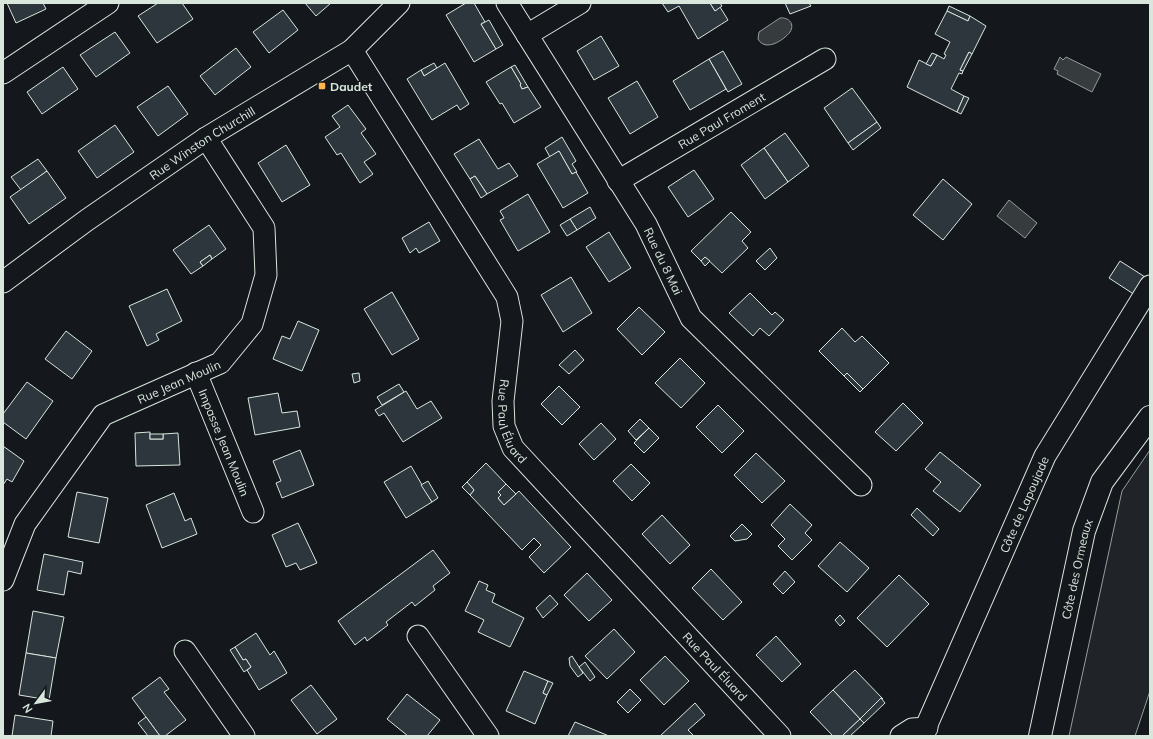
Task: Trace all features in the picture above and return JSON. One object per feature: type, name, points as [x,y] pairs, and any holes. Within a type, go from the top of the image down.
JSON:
[{"type":"main road","name":"Côte des Ormeaux","points":[[1040,736],[1084,532],[1102,482],[1150,418]]},
{"type":"street","points":[[3,73],[108,3]]},
{"type":"street","name":"Rue Winston Churchill","points":[[4,280],[86,220],[206,138],[352,50],[399,3]]},
{"type":"street","name":"Rue du 8 Mai","points":[[507,3],[646,224],[691,318],[861,485]]},
{"type":"street","points":[[527,35],[580,3]]},
{"type":"street","name":"Rue Paul Éluard","points":[[352,50],[507,296],[512,320],[503,401],[504,426],[513,448],[780,736]]},
{"type":"street","name":"Rue Paul Froment","points":[[618,181],[825,59]]},
{"type":"street","name":"Rue Jean Moulin","points":[[3,580],[25,524],[103,415],[220,363],[252,324],[266,275],[264,228],[206,138]]},
{"type":"street","name":"Côte de Lapoujade","points":[[925,732],[1045,456],[1150,286]]},
{"type":"street","name":"Impasse Jean Moulin","points":[[196,373],[253,512]]},
{"type":"street","points":[[418,636],[488,736]]},
{"type":"street","points":[[185,651],[244,736]]},
{"type":"street","points":[[901,736],[912,729],[925,732]]},
{"type":"shaded area","points":[[780,18],[786,19],[790,22],[792,26],[790,32],[779,42],[774,44],[765,45],[761,43],[758,39],[759,32]]},
{"type":"shaded area","points":[[1060,57],[1063,60],[1066,57],[1101,74],[1092,92],[1057,74],[1058,71],[1054,69]]},
{"type":"shaded area","points":[[1009,200],[1037,223],[1025,238],[997,216]]},
{"type":"shaded area","points":[[1150,450],[1150,691],[1135,736],[1069,736],[1122,491]]},
{"type":"building","points":[[7,3],[43,3],[46,9],[16,23]]},
{"type":"building","points":[[158,3],[182,3],[193,19],[157,43],[138,16]]},
{"type":"building","points":[[305,3],[331,3],[316,16]]},
{"type":"building","points":[[466,3],[474,3],[485,22],[481,24],[496,49],[474,62],[446,15]]},
{"type":"building","points":[[662,3],[710,3],[715,11],[720,7],[728,20],[698,39],[679,6],[668,12]]},
{"type":"building","points":[[710,3],[720,3],[722,6],[715,11]]},
{"type":"building","points":[[785,3],[809,3],[811,6],[790,14]]},
{"type":"building","points":[[949,6],[970,16],[968,21],[947,11]]},
{"type":"building","points":[[283,10],[298,30],[269,53],[253,32]]},
{"type":"building","points":[[947,11],[968,21],[970,16],[986,26],[972,54],[969,52],[960,70],[963,71],[962,74],[959,73],[951,89],[964,96],[957,112],[907,87],[919,60],[931,66],[937,55],[944,59],[946,55],[944,54],[950,42],[935,34]]},
{"type":"building","points":[[489,20],[503,45],[496,49],[481,24]]},
{"type":"building","points":[[115,32],[130,53],[96,77],[80,55]]},
{"type":"building","points":[[601,36],[619,66],[594,80],[577,51]]},
{"type":"building","points":[[236,48],[251,67],[215,95],[200,76]]},
{"type":"building","points":[[723,51],[742,84],[728,92],[709,59]]},
{"type":"building","points":[[969,52],[972,54],[963,71],[960,70]]},
{"type":"building","points":[[932,53],[937,55],[931,66],[926,64]]},
{"type":"building","points":[[709,59],[726,89],[690,110],[673,81]]},
{"type":"building","points":[[434,63],[437,68],[424,76],[421,70]]},
{"type":"building","points":[[445,63],[469,104],[460,110],[457,105],[432,120],[407,79],[421,70],[424,76]]},
{"type":"building","points":[[515,65],[528,87],[522,89],[521,84],[511,67]]},
{"type":"building","points":[[63,67],[78,89],[42,114],[27,92]]},
{"type":"building","points":[[511,67],[521,84],[522,89],[528,87],[541,107],[514,123],[502,103],[500,104],[486,82]]},
{"type":"building","points":[[637,81],[658,117],[630,134],[608,98]]},
{"type":"building","points":[[168,86],[188,114],[158,136],[137,107]]},
{"type":"building","points":[[852,88],[877,122],[848,143],[824,108]]},
{"type":"building","points":[[964,96],[969,98],[961,114],[957,112]]},
{"type":"building","points":[[348,105],[366,129],[361,133],[376,154],[364,162],[373,174],[360,183],[341,153],[337,155],[325,137],[340,127],[332,116]]},
{"type":"building","points":[[877,122],[881,128],[853,150],[848,143]]},
{"type":"building","points":[[115,125],[134,152],[97,178],[78,151]]},
{"type":"building","points":[[785,133],[809,166],[788,182],[764,148]]},
{"type":"building","points":[[562,137],[576,161],[572,164],[577,172],[572,174],[559,151],[550,157],[545,148]]},
{"type":"building","points":[[479,139],[498,169],[509,163],[518,176],[487,194],[475,176],[470,179],[454,154]]},
{"type":"building","points":[[286,145],[310,185],[282,202],[258,163]]},
{"type":"building","points":[[764,148],[788,182],[765,199],[741,165]]},
{"type":"building","points":[[559,151],[572,174],[576,172],[588,193],[563,208],[537,164]]},
{"type":"building","points":[[38,159],[47,171],[21,190],[11,177]]},
{"type":"building","points":[[694,170],[714,199],[688,217],[668,187]]},
{"type":"building","points":[[47,171],[66,198],[29,224],[10,197]]},
{"type":"building","points":[[475,176],[487,194],[481,198],[470,179]]},
{"type":"building","points":[[943,179],[972,204],[943,240],[913,215]]},
{"type":"building","points":[[528,194],[550,232],[518,251],[500,220],[504,218],[500,211]]},
{"type":"building","points":[[590,207],[596,218],[577,230],[570,219]]},
{"type":"building","points":[[731,212],[751,232],[742,241],[748,248],[722,273],[705,257],[701,261],[691,251]]},
{"type":"building","points":[[570,219],[577,230],[567,236],[560,225]]},
{"type":"building","points":[[429,222],[440,241],[419,253],[416,248],[410,253],[402,238]]},
{"type":"building","points":[[209,225],[226,249],[212,259],[210,255],[200,262],[203,266],[191,274],[173,250]]},
{"type":"building","points":[[609,232],[631,268],[609,282],[586,247]]},
{"type":"building","points":[[770,248],[777,258],[765,270],[756,261]]},
{"type":"building","points":[[210,255],[212,259],[203,266],[200,262]]},
{"type":"building","points":[[705,257],[710,261],[705,266],[701,261]]},
{"type":"building","points":[[1120,261],[1145,277],[1135,295],[1109,278]]},
{"type":"building","points":[[571,277],[592,313],[563,332],[541,295]]},
{"type":"building","points":[[167,289],[182,321],[156,334],[159,340],[147,346],[129,306]]},
{"type":"building","points":[[392,292],[419,339],[392,355],[364,309]]},
{"type":"building","points":[[750,293],[772,315],[775,312],[784,320],[769,336],[760,328],[753,336],[729,313]]},
{"type":"building","points":[[639,307],[665,332],[642,355],[617,329]]},
{"type":"building","points":[[298,321],[319,330],[302,371],[273,359],[282,336],[290,339]]},
{"type":"building","points":[[842,328],[855,342],[862,336],[889,363],[863,389],[847,373],[844,376],[819,351]]},
{"type":"building","points":[[66,331],[92,351],[72,379],[45,359]]},
{"type":"building","points":[[575,350],[584,360],[569,374],[559,365]]},
{"type":"building","points":[[680,358],[705,383],[681,408],[655,383]]},
{"type":"building","points":[[359,373],[360,381],[354,383],[352,374]]},
{"type":"building","points":[[847,373],[863,389],[860,392],[844,376]]},
{"type":"building","points":[[27,382],[53,401],[26,439],[3,422],[3,414]]},
{"type":"building","points":[[399,384],[404,392],[382,405],[377,397]]},
{"type":"building","points":[[559,386],[580,407],[562,425],[541,404]]},
{"type":"building","points":[[406,391],[417,409],[431,401],[442,418],[403,442],[384,413],[379,416],[375,410]]},
{"type":"building","points":[[278,393],[282,413],[297,411],[300,427],[255,435],[248,398]]},
{"type":"building","points":[[903,403],[923,423],[896,451],[875,432]]},
{"type":"building","points":[[718,405],[744,431],[722,453],[696,427]]},
{"type":"building","points":[[640,419],[649,428],[636,440],[628,431]]},
{"type":"building","points":[[601,423],[616,439],[594,460],[579,444]]},
{"type":"building","points":[[649,428],[659,438],[644,453],[634,443]]},
{"type":"building","points":[[150,432],[150,439],[163,439],[163,434],[178,433],[180,465],[136,466],[135,433]]},
{"type":"building","points":[[150,434],[163,434],[163,439],[150,439]]},
{"type":"building","points":[[3,446],[24,461],[12,482],[7,479],[3,485]]},
{"type":"building","points":[[300,450],[314,485],[282,498],[276,483],[281,481],[273,461]]},
{"type":"building","points":[[940,452],[981,485],[960,512],[933,491],[941,482],[925,469]]},
{"type":"building","points":[[756,453],[785,481],[762,503],[734,475]]},
{"type":"building","points":[[486,463],[506,484],[498,492],[501,495],[498,498],[504,505],[519,491],[571,547],[544,573],[529,557],[541,545],[534,538],[522,550],[470,495],[474,490],[467,482]]},
{"type":"building","points":[[631,464],[650,483],[632,501],[613,481]]},
{"type":"building","points":[[411,466],[432,502],[406,518],[384,482]]},
{"type":"building","points":[[428,481],[438,498],[432,502],[421,485]]},
{"type":"building","points":[[467,482],[474,490],[470,495],[462,487]]},
{"type":"building","points":[[506,484],[516,494],[504,505],[498,498],[501,495],[498,492]]},
{"type":"building","points":[[77,492],[108,498],[99,543],[68,537]]},
{"type":"building","points":[[174,493],[185,521],[191,518],[197,534],[162,548],[146,505]]},
{"type":"building","points":[[790,504],[812,525],[805,533],[812,540],[792,560],[778,546],[785,539],[771,525]]},
{"type":"building","points":[[917,508],[939,529],[933,536],[911,515]]},
{"type":"building","points":[[662,515],[690,545],[670,564],[642,534]]},
{"type":"building","points":[[298,523],[317,563],[300,570],[296,563],[286,567],[272,535]]},
{"type":"building","points":[[742,524],[752,534],[747,539],[735,541],[730,536]]},
{"type":"building","points":[[840,542],[869,568],[847,592],[818,566]]},
{"type":"building","points":[[433,550],[450,573],[433,586],[435,590],[415,606],[412,602],[386,622],[388,625],[367,641],[365,637],[355,645],[338,621]]},
{"type":"building","points":[[44,554],[83,562],[81,574],[68,571],[64,595],[37,590]]},
{"type":"building","points":[[711,569],[742,602],[723,620],[692,588]]},
{"type":"building","points":[[785,571],[795,582],[783,594],[773,584]]},
{"type":"building","points":[[587,573],[612,600],[589,621],[564,595]]},
{"type":"building","points":[[899,575],[929,604],[887,647],[857,618]]},
{"type":"building","points":[[479,581],[488,585],[486,590],[495,594],[492,602],[524,618],[510,647],[478,632],[484,620],[465,611]]},
{"type":"building","points":[[550,595],[558,604],[543,618],[536,608]]},
{"type":"building","points":[[33,611],[64,617],[56,658],[26,653]]},
{"type":"building","points":[[840,615],[845,621],[840,626],[835,620]]},
{"type":"building","points":[[614,629],[635,652],[607,679],[585,656]]},
{"type":"building","points":[[256,633],[270,655],[274,651],[287,673],[259,690],[247,670],[251,667],[246,659],[243,660],[235,647]]},
{"type":"building","points":[[776,636],[801,664],[782,682],[756,655]]},
{"type":"building","points":[[235,647],[243,660],[246,659],[251,667],[244,672],[230,650]]},
{"type":"building","points":[[26,653],[56,658],[49,700],[19,695]]},
{"type":"building","points":[[572,656],[583,673],[578,677],[570,666],[569,658]]},
{"type":"building","points":[[665,656],[689,681],[664,705],[640,680]]},
{"type":"building","points":[[585,662],[595,677],[590,681],[579,667]]},
{"type":"building","points":[[855,670],[883,699],[881,698],[860,719],[833,690]]},
{"type":"building","points":[[524,671],[548,681],[543,693],[547,695],[535,724],[506,711]]},
{"type":"building","points":[[160,677],[169,689],[164,692],[186,720],[165,736],[160,736],[132,698]]},
{"type":"building","points":[[548,681],[553,683],[547,695],[543,693]]},
{"type":"building","points":[[311,685],[337,719],[317,734],[291,700]]},
{"type":"building","points":[[630,689],[641,700],[628,713],[617,702]]},
{"type":"building","points":[[833,690],[860,719],[842,736],[833,736],[810,712]]},
{"type":"building","points":[[407,694],[440,720],[427,736],[408,736],[387,719]]},
{"type":"building","points":[[881,698],[885,703],[864,723],[860,719]]},
{"type":"building","points":[[695,703],[705,715],[688,730],[694,736],[660,736]]},
{"type":"building","points":[[15,715],[53,721],[51,736],[12,736]]},
{"type":"building","points":[[146,717],[160,736],[148,736],[138,723]]},
{"type":"building","points":[[860,719],[864,723],[850,736],[842,736]]},
{"type":"building","points":[[575,722],[609,736],[568,736]]},
{"type":"place","name":"Daudet","points":[[322,86]]}]
